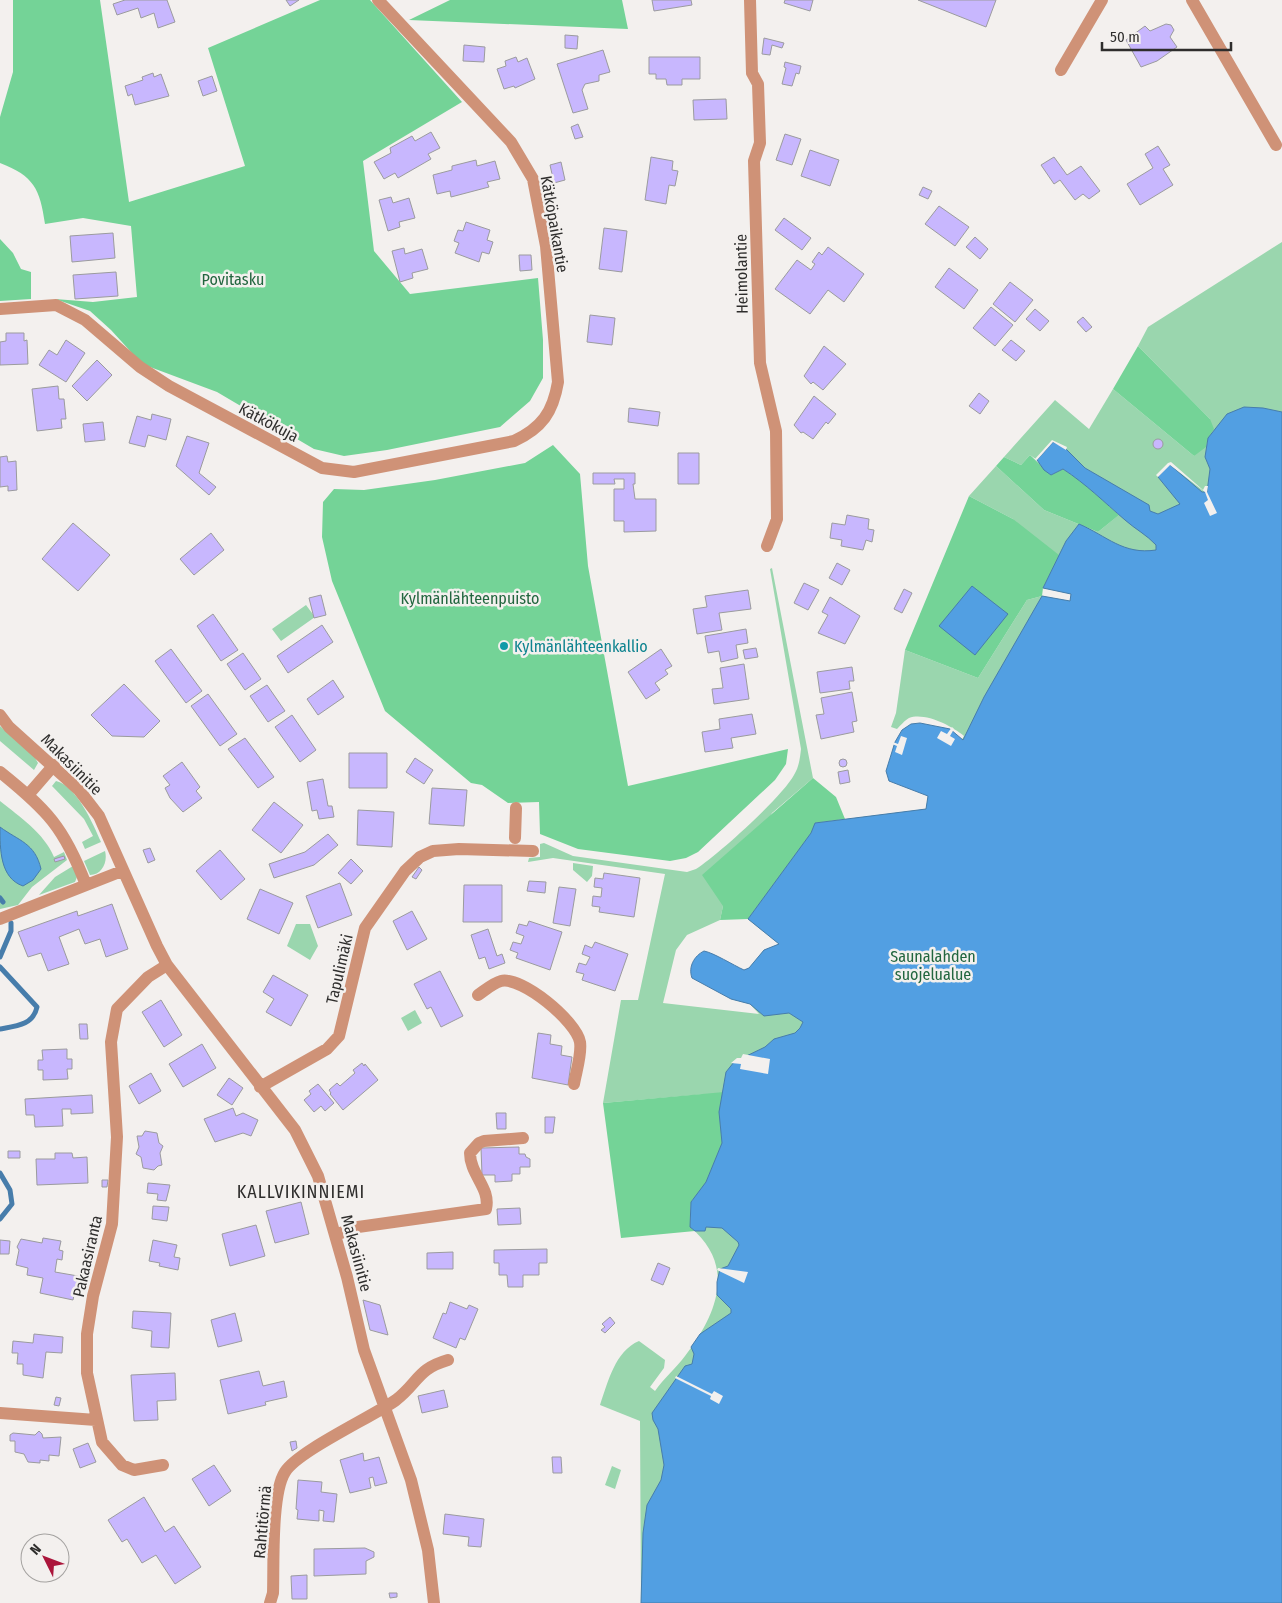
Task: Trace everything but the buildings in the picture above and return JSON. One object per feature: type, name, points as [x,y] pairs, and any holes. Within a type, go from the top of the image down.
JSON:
[{"type":"street","name":"Kätköpaikantie","points":[[378,0],[511,142],[533,179],[546,246],[558,382],[555,401],[544,419]]},
{"type":"street","name":"Heimolantie","points":[[750,0],[752,73],[758,84],[760,143],[754,161],[758,332],[760,363],[776,432],[776,519],[767,546]]},
{"type":"street","points":[[1061,70],[1102,0]]},
{"type":"street","points":[[1192,0],[1276,145]]},
{"type":"street","name":"Kätkökuja","points":[[0,309],[56,306],[63,309],[85,320],[140,366],[169,386],[322,468],[354,472],[514,441],[532,433],[544,419]]},
{"type":"street","name":"Makasiinitie","points":[[0,715],[9,727],[54,765],[79,790],[99,816],[122,871],[167,965],[299,1138],[318,1176],[364,1350],[411,1480],[428,1550],[434,1603]]},
{"type":"street","points":[[28,795],[54,765]]},
{"type":"street","points":[[0,772],[47,812],[62,832],[86,885]]},
{"type":"street","points":[[515,838],[516,808]]},
{"type":"street","name":"Tapulimäki","points":[[260,1087],[326,1049],[339,1036],[365,928],[405,871],[420,857],[433,851],[458,849],[533,851]]},
{"type":"street","points":[[0,920],[122,871]]},
{"type":"street","name":"Pakaasiranta","points":[[163,1465],[134,1470],[122,1466],[102,1442],[87,1373],[87,1334],[93,1296],[112,1224],[117,1137],[111,1042],[117,1009],[148,978],[167,965]]},
{"type":"street","points":[[478,995],[500,981],[512,982],[527,988],[551,1005],[574,1027],[580,1042],[574,1084]]},
{"type":"street","points":[[335,1235],[358,1227],[486,1209],[486,1195],[470,1164],[470,1153],[475,1146],[484,1141],[523,1138]]},
{"type":"street","name":"Rahtitörmä","points":[[270,1603],[273,1593],[278,1488],[285,1471],[306,1454],[384,1408],[406,1392],[421,1372],[432,1365],[448,1360]]},
{"type":"street","points":[[0,1413],[96,1420]]},
{"type":"green space","name":"Povitasku","points":[[13,0],[100,0],[129,202],[245,166],[208,48],[320,0],[370,0],[462,102],[363,161],[374,251],[410,294],[538,278],[543,340],[543,378],[530,401],[500,427],[387,450],[344,456],[314,449],[217,392],[142,364],[111,330],[90,311],[55,299],[93,302],[137,297],[131,226],[83,218],[45,224],[41,202],[33,185],[21,173],[0,163],[0,117],[13,72]]},
{"type":"green space","points":[[450,0],[622,0],[628,29],[409,20]]},
{"type":"green space","points":[[0,239],[13,253],[21,269],[31,272],[31,299],[0,301]]},
{"type":"green space","name":"Saunalahden suojelualue","points":[[1282,242],[1282,800],[731,1603],[641,1603],[640,1421],[600,1405],[618,1360],[624,1352],[639,1341],[665,1360],[664,1368],[650,1387],[655,1391],[696,1340],[706,1324],[713,1307],[718,1274],[714,1258],[705,1242],[690,1227],[706,1094],[603,1103],[621,1000],[638,1000],[665,874],[553,858],[528,862],[529,858],[540,857],[540,844],[544,843],[573,856],[687,872],[696,869],[706,862],[734,839],[777,797],[797,769],[801,749],[770,569],[772,568],[813,778],[772,813],[723,906],[720,920],[687,935],[676,950],[663,1003],[759,1014],[750,1004],[731,999],[744,970],[749,968],[764,950],[779,944],[748,919],[815,823],[926,809],[928,796],[964,736],[946,724],[923,717],[909,718],[897,729],[891,727],[896,713],[905,650],[978,678],[1027,600],[1042,596],[1070,601],[1071,594],[1043,588],[1013,519],[969,496],[996,466],[1044,510],[1098,532],[1137,500],[1085,468],[1064,447],[1053,442],[1037,460],[1030,455],[1021,465],[1004,457],[1055,400],[1089,429],[1113,389],[1194,456],[1210,419],[1138,346],[1148,327]]},
{"type":"green space","points":[[1138,346],[1210,419],[1214,429],[1208,438],[1206,447],[1194,456],[1113,389]]},
{"type":"green space","name":"Kylmänlähteenpuisto","points":[[553,445],[580,474],[588,566],[628,786],[788,749],[786,764],[775,780],[698,852],[686,858],[670,861],[578,849],[540,834],[539,802],[508,803],[482,785],[471,783],[385,711],[332,581],[322,537],[323,502],[334,489],[364,490],[435,480],[525,463]]},
{"type":"green space","points":[[1030,455],[1051,475],[1063,469],[1085,484],[1119,515],[1098,532],[1044,510],[996,466],[1004,457],[1021,465]]},
{"type":"green space","points":[[969,496],[1013,519],[1059,555],[1043,588],[1042,596],[1027,600],[978,678],[905,650]]},
{"type":"green space","points":[[306,605],[315,617],[281,641],[272,629]]},
{"type":"green space","points":[[0,726],[34,756],[38,763],[34,770],[0,741]]},
{"type":"green space","points":[[813,778],[836,797],[845,819],[815,823],[811,833],[748,919],[720,920],[723,906],[702,875]]},
{"type":"green space","points":[[56,781],[64,784],[77,798],[89,816],[101,842],[85,849],[82,842],[93,836],[84,819],[52,786]]},
{"type":"green space","points":[[0,801],[38,833],[50,848],[54,857],[64,852],[67,860],[32,887],[18,905],[0,909]]},
{"type":"green space","points":[[105,851],[106,859],[103,867],[98,873],[90,875],[84,861]]},
{"type":"green space","points":[[573,863],[593,866],[592,876],[587,882],[573,870]]},
{"type":"green space","points":[[73,866],[77,877],[75,882],[39,895],[55,877]]},
{"type":"green space","points":[[296,924],[310,924],[318,946],[310,960],[287,946]]},
{"type":"green space","points":[[415,1010],[422,1023],[408,1031],[401,1018]]},
{"type":"green space","points":[[724,1092],[719,1112],[722,1143],[706,1182],[691,1202],[690,1227],[695,1231],[621,1238],[603,1103]]},
{"type":"green space","points":[[612,1466],[621,1470],[615,1489],[605,1485]]},
{"type":"water","points":[[1244,407],[1282,412],[1282,1603],[641,1603],[643,1533],[647,1505],[661,1480],[664,1465],[658,1429],[653,1420],[652,1413],[685,1366],[692,1364],[694,1354],[691,1347],[700,1334],[731,1313],[731,1309],[717,1295],[717,1282],[720,1269],[728,1266],[739,1245],[738,1242],[722,1228],[706,1227],[705,1231],[695,1231],[690,1227],[691,1202],[706,1182],[722,1143],[719,1112],[726,1072],[734,1062],[765,1047],[774,1039],[795,1033],[803,1022],[789,1013],[764,1016],[750,1004],[731,999],[692,978],[691,966],[693,962],[704,951],[744,970],[749,968],[764,950],[779,944],[748,919],[811,833],[815,823],[926,809],[928,796],[889,781],[886,771],[895,742],[902,730],[911,724],[920,723],[950,729],[963,740],[984,697],[1042,596],[1070,601],[1071,594],[1043,588],[1066,541],[1079,524],[1125,547],[1144,551],[1156,550],[1156,545],[1152,541],[1063,469],[1051,475],[1044,470],[1037,460],[1053,442],[1064,447],[1085,468],[1149,505],[1150,511],[1158,514],[1180,504],[1158,477],[1169,464],[1202,492],[1207,492],[1210,469],[1205,457],[1208,438],[1227,414]]},
{"type":"water","points":[[972,586],[1008,614],[975,655],[939,626]]},
{"type":"water","points":[[0,827],[30,848],[38,860],[41,869],[33,880],[23,886],[15,882],[6,870],[1,854]]},
{"type":"pier","points":[[1052,440],[1067,447],[1066,450],[1053,442],[1037,460],[1035,459]]},
{"type":"pier","points":[[1171,462],[1203,490],[1205,486],[1208,486],[1207,492],[1217,513],[1210,516],[1204,503],[1208,500],[1205,492],[1170,465],[1158,477],[1156,475]]},
{"type":"pier","points":[[952,727],[954,729],[950,736],[955,739],[951,746],[937,738],[941,731],[947,734]]},
{"type":"pier","points":[[901,736],[907,738],[902,755],[895,752],[897,746],[892,744],[893,742],[898,744]]},
{"type":"pier","points":[[743,1054],[770,1059],[768,1074],[740,1069],[741,1064],[731,1063],[737,1058],[741,1058]]},
{"type":"pier","points":[[718,1268],[748,1272],[744,1283],[717,1270]]},
{"type":"pier","points":[[676,1376],[712,1394],[714,1391],[723,1396],[719,1404],[710,1399],[711,1396],[675,1378]]},
{"type":"waterway","points":[[0,898],[3,902]]},
{"type":"waterway","points":[[0,957],[11,931],[11,923]]},
{"type":"waterway","points":[[0,967],[37,1007],[32,1018],[23,1024],[0,1029]]},
{"type":"waterway","points":[[0,1173],[10,1190],[12,1204],[0,1219]]},
{"type":"place","name":"Kylmänlähteenkallio","points":[[504,646]]},
{"type":"district","name":"KALLVIKINNIEMI","points":[[301,1192]]}]
